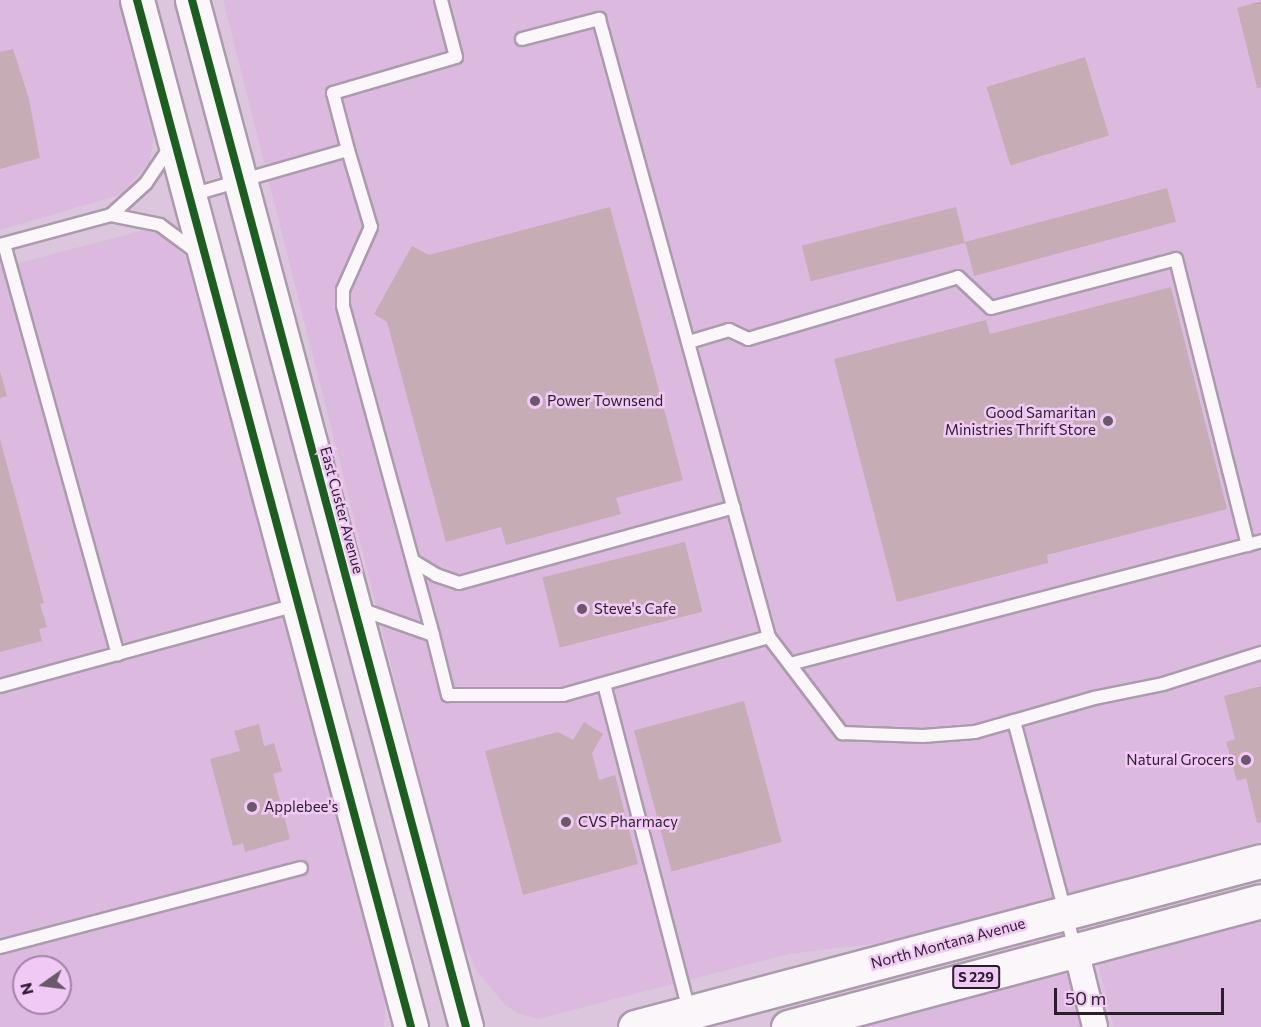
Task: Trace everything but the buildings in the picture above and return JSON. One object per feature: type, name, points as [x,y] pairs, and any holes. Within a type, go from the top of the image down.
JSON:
[{"type":"main road","points":[[137,0],[411,1027]]},
{"type":"main road","name":"East Custer Avenue","points":[[192,0],[466,1027]]},
{"type":"main road","name":"North Montana Avenue","points":[[783,1012],[1065,912],[1261,861]]},
{"type":"main road","name":"North Montana Avenue","points":[[635,1027],[689,1013],[783,1012],[1076,951],[1261,901]]},
{"type":"street","points":[[1076,951],[1095,1027]]},
{"type":"lane","points":[[441,0],[456,57],[333,93],[371,227],[343,290],[343,306],[448,695],[563,695],[769,637]]},
{"type":"lane","points":[[522,39],[599,19],[769,637],[842,734],[923,736],[975,732],[1094,698],[1163,684],[1261,653]]},
{"type":"lane","points":[[111,215],[146,183],[175,141]]},
{"type":"lane","points":[[190,196],[348,150]]},
{"type":"lane","points":[[118,654],[2,244],[111,215],[160,225],[209,266]]},
{"type":"lane","points":[[689,342],[729,330],[748,339],[958,277],[991,308],[1176,259],[1248,545]]},
{"type":"lane","points":[[413,561],[436,576],[459,583],[734,507]]},
{"type":"lane","points":[[790,664],[1261,541]]},
{"type":"lane","points":[[0,686],[299,605]]},
{"type":"lane","points":[[354,607],[433,635]]},
{"type":"lane","points":[[604,684],[689,1013]]},
{"type":"lane","points":[[1014,721],[1076,951]]},
{"type":"lane","points":[[0,947],[301,868]]},
{"type":"shaded area","points":[[0,0],[121,0],[155,128],[150,162],[120,195],[0,230]]},
{"type":"shaded area","points":[[223,0],[1261,0],[1261,842],[880,943],[789,954],[538,1019],[517,1013],[504,1004],[477,971],[458,930]]},
{"type":"shaded area","points":[[140,231],[156,232],[168,240],[190,262],[386,995],[384,1027],[0,1027],[0,268]]},
{"type":"shaded area","points":[[1261,913],[1261,1027],[1114,1027],[1096,956]]},
{"type":"shaded area","points":[[1061,969],[1072,981],[1083,1027],[833,1027]]},
{"type":"cycle path","points":[[137,0],[411,1027]]},
{"type":"cycle path","points":[[192,0],[466,1027]]},
{"type":"place","name":"Power Townsend","points":[[535,401]]},
{"type":"place","name":"Good Samaritan Ministries Thrift Store","points":[[1108,421]]},
{"type":"place","name":"Steve's Cafe","points":[[582,609]]},
{"type":"place","name":"Natural Grocers","points":[[1246,760]]},
{"type":"place","name":"Applebee's","points":[[252,807]]},
{"type":"place","name":"CVS Pharmacy","points":[[566,822]]}]
